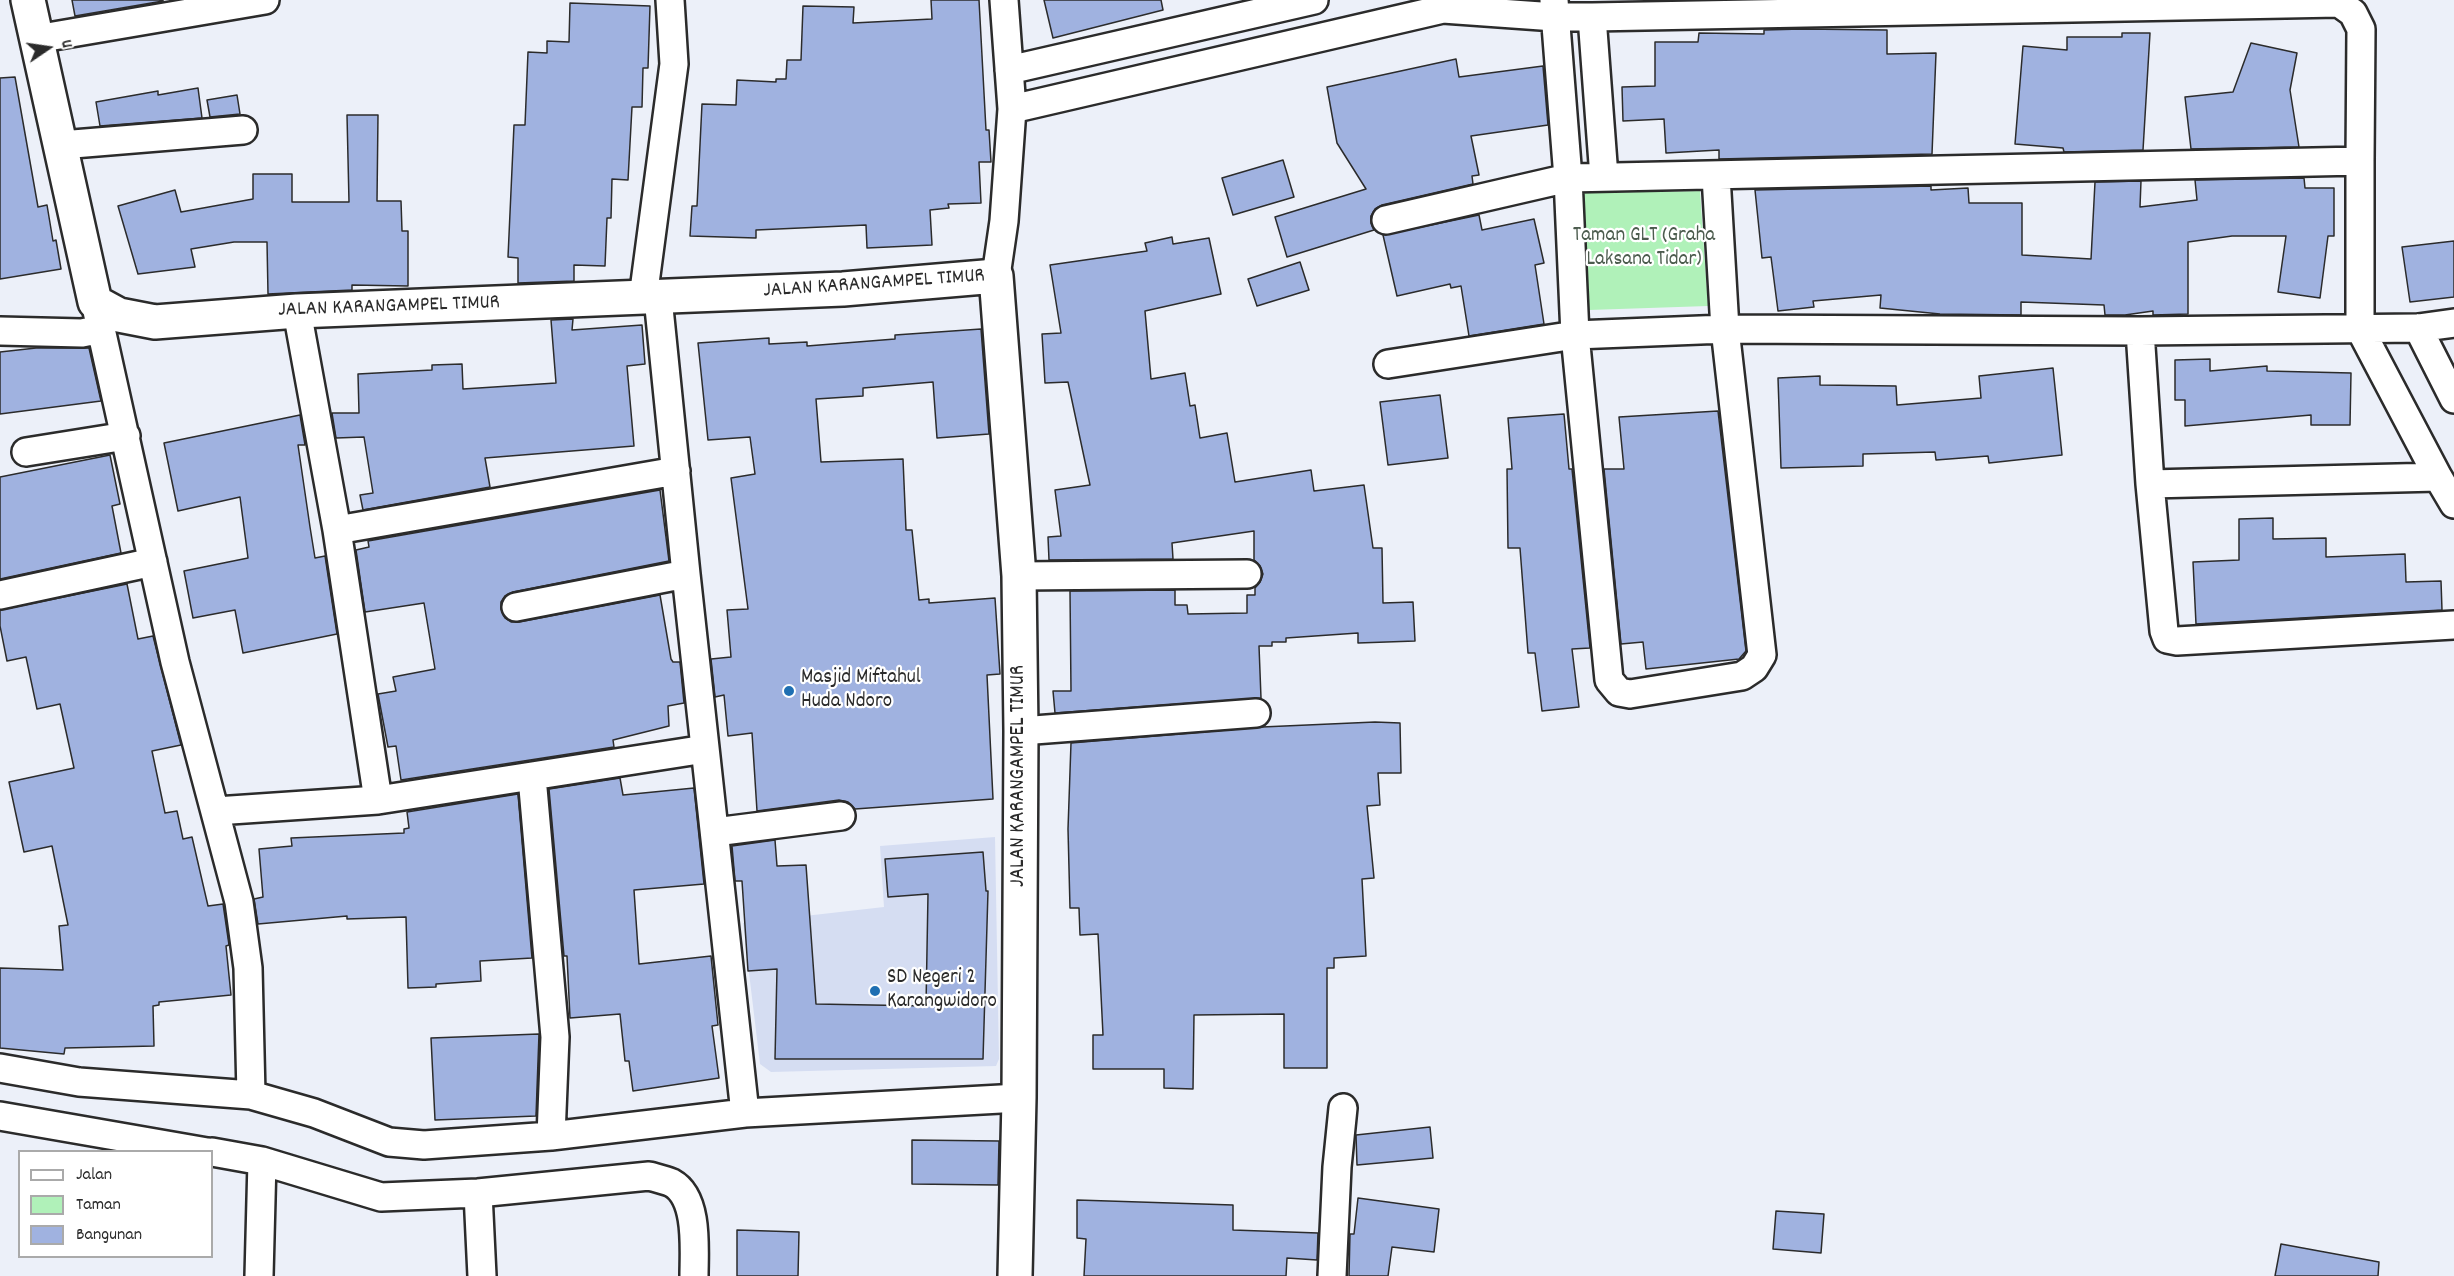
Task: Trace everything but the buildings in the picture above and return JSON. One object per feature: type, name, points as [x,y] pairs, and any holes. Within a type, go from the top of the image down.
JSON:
[{"type":"street","points":[[28,0],[177,673],[239,902],[247,957],[251,1095]]},
{"type":"street","points":[[36,39],[266,0]]},
{"type":"street","points":[[670,0],[674,64],[651,298],[676,471],[745,1113]]},
{"type":"street","name":"JALAN KARANGAMPEL TIMUR","points":[[1004,0],[1012,109],[1004,221],[996,276],[1019,576],[1021,730],[1019,1098],[1015,1276]]},
{"type":"street","points":[[1009,70],[1314,0]]},
{"type":"street","points":[[1012,109],[1454,4],[1554,8],[1592,17],[2339,3],[2353,13],[2361,29],[2360,329],[2454,504]]},
{"type":"street","points":[[1554,8],[1568,178],[1575,335],[1609,680],[1619,692],[1630,694],[1742,676],[1754,668],[1762,655],[1725,329],[1716,176]]},
{"type":"street","points":[[1592,17],[1604,177]]},
{"type":"street","points":[[61,145],[243,130]]},
{"type":"street","points":[[1386,220],[1568,178],[2360,161]]},
{"type":"street","name":"JALAN KARANGAMPEL TIMUR","points":[[98,316],[119,315],[155,322],[297,311],[843,290],[996,276]]},
{"type":"street","points":[[297,311],[338,530],[378,800]]},
{"type":"street","points":[[0,331],[82,333],[98,316]]},
{"type":"street","points":[[1388,364],[1575,335],[1725,329],[2140,331],[2418,328],[2454,323]]},
{"type":"street","points":[[2418,328],[2454,399]]},
{"type":"street","points":[[2140,331],[2150,484],[2164,631],[2167,639],[2177,641],[2454,625]]},
{"type":"street","points":[[26,452],[126,436]]},
{"type":"street","points":[[338,530],[676,471]]},
{"type":"street","points":[[2150,484],[2438,477]]},
{"type":"street","points":[[0,595],[153,562]]},
{"type":"street","points":[[516,607],[686,574]]},
{"type":"street","points":[[1019,576],[1247,574]]},
{"type":"street","points":[[1021,730],[1256,713]]},
{"type":"street","points":[[216,811],[378,800],[705,748]]},
{"type":"street","points":[[532,777],[555,1037],[551,1136]]},
{"type":"street","points":[[714,831],[841,816]]},
{"type":"street","points":[[0,1068],[79,1082],[251,1095],[314,1113],[389,1142],[424,1145],[551,1136],[745,1113],[1019,1098]]},
{"type":"street","points":[[1332,1276],[1337,1167],[1343,1108]]},
{"type":"street","points":[[0,1116],[196,1150]]},
{"type":"street","points":[[213,1152],[262,1161],[381,1197],[478,1193],[649,1176],[674,1184],[688,1201],[694,1230],[694,1276]]},
{"type":"street","points":[[259,1276],[262,1161]]},
{"type":"street","points":[[478,1193],[482,1276]]},
{"type":"shaded area","name":"SD Negeri 2 Karangwidoro","points":[[995,837],[999,1059],[996,1066],[771,1072],[760,1064],[743,923],[884,907],[880,846]]},
{"type":"green space","name":"Taman GLT (Graha Laksana Tidar)","points":[[1700,191],[1708,306],[1589,310],[1583,193]]},
{"type":"place","name":"Masjid Miftahul Huda Ndoro","points":[[789,691]]},
{"type":"place","name":"SD Negeri 2 Karangwidoro","points":[[875,991]]}]
